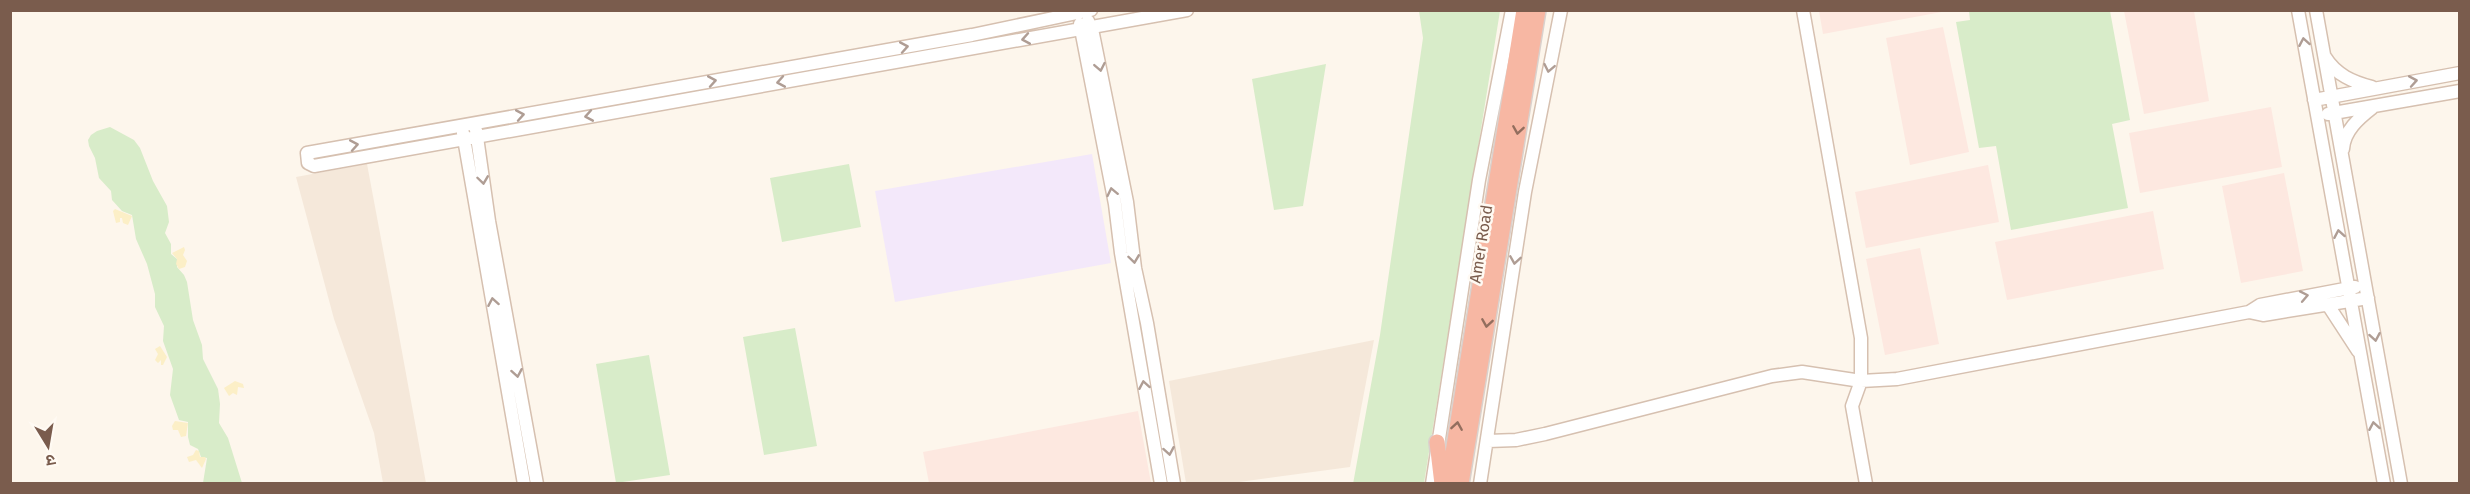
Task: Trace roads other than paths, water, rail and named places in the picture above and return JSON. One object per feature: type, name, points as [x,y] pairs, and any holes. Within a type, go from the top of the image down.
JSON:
[{"type":"highway","name":"Amer Road","points":[[1448,483],[1524,10]]},
{"type":"highway","name":"Amer Road","points":[[1461,483],[1538,10]]},
{"type":"highway","points":[[1437,442],[1442,483]]},
{"type":"street","points":[[1161,483],[1121,252],[1115,204],[1086,28],[1084,12],[961,37],[307,153],[308,163],[315,166],[1086,28],[1186,10]]},
{"type":"street","points":[[1432,483],[1479,180],[1512,10]]},
{"type":"street","points":[[1480,483],[1525,192],[1561,10]]},
{"type":"street","points":[[1803,10],[1861,338],[1861,381],[1852,406],[1866,483]]},
{"type":"street","points":[[2298,10],[2384,483]]},
{"type":"street","points":[[2316,10],[2401,483]]},
{"type":"street","points":[[1086,28],[1127,202],[1135,268],[1147,324],[1174,483]]},
{"type":"street","points":[[2323,53],[2330,65],[2342,75],[2357,83],[2375,88]]},
{"type":"street","points":[[2314,100],[2460,73]]},
{"type":"street","points":[[2317,116],[2460,91]]},
{"type":"street","points":[[2342,156],[2343,143],[2347,134],[2360,117],[2375,106]]},
{"type":"street","points":[[468,124],[489,221],[537,483]]},
{"type":"street","points":[[471,138],[524,483]]},
{"type":"street","points":[[1488,441],[1516,440],[1545,435],[1772,376],[1802,372],[1861,381],[1897,379],[2248,312],[2260,305],[2366,285]]},
{"type":"street","points":[[2248,312],[2263,315],[2368,298]]},
{"type":"street","points":[[2328,305],[2362,357]]}]
